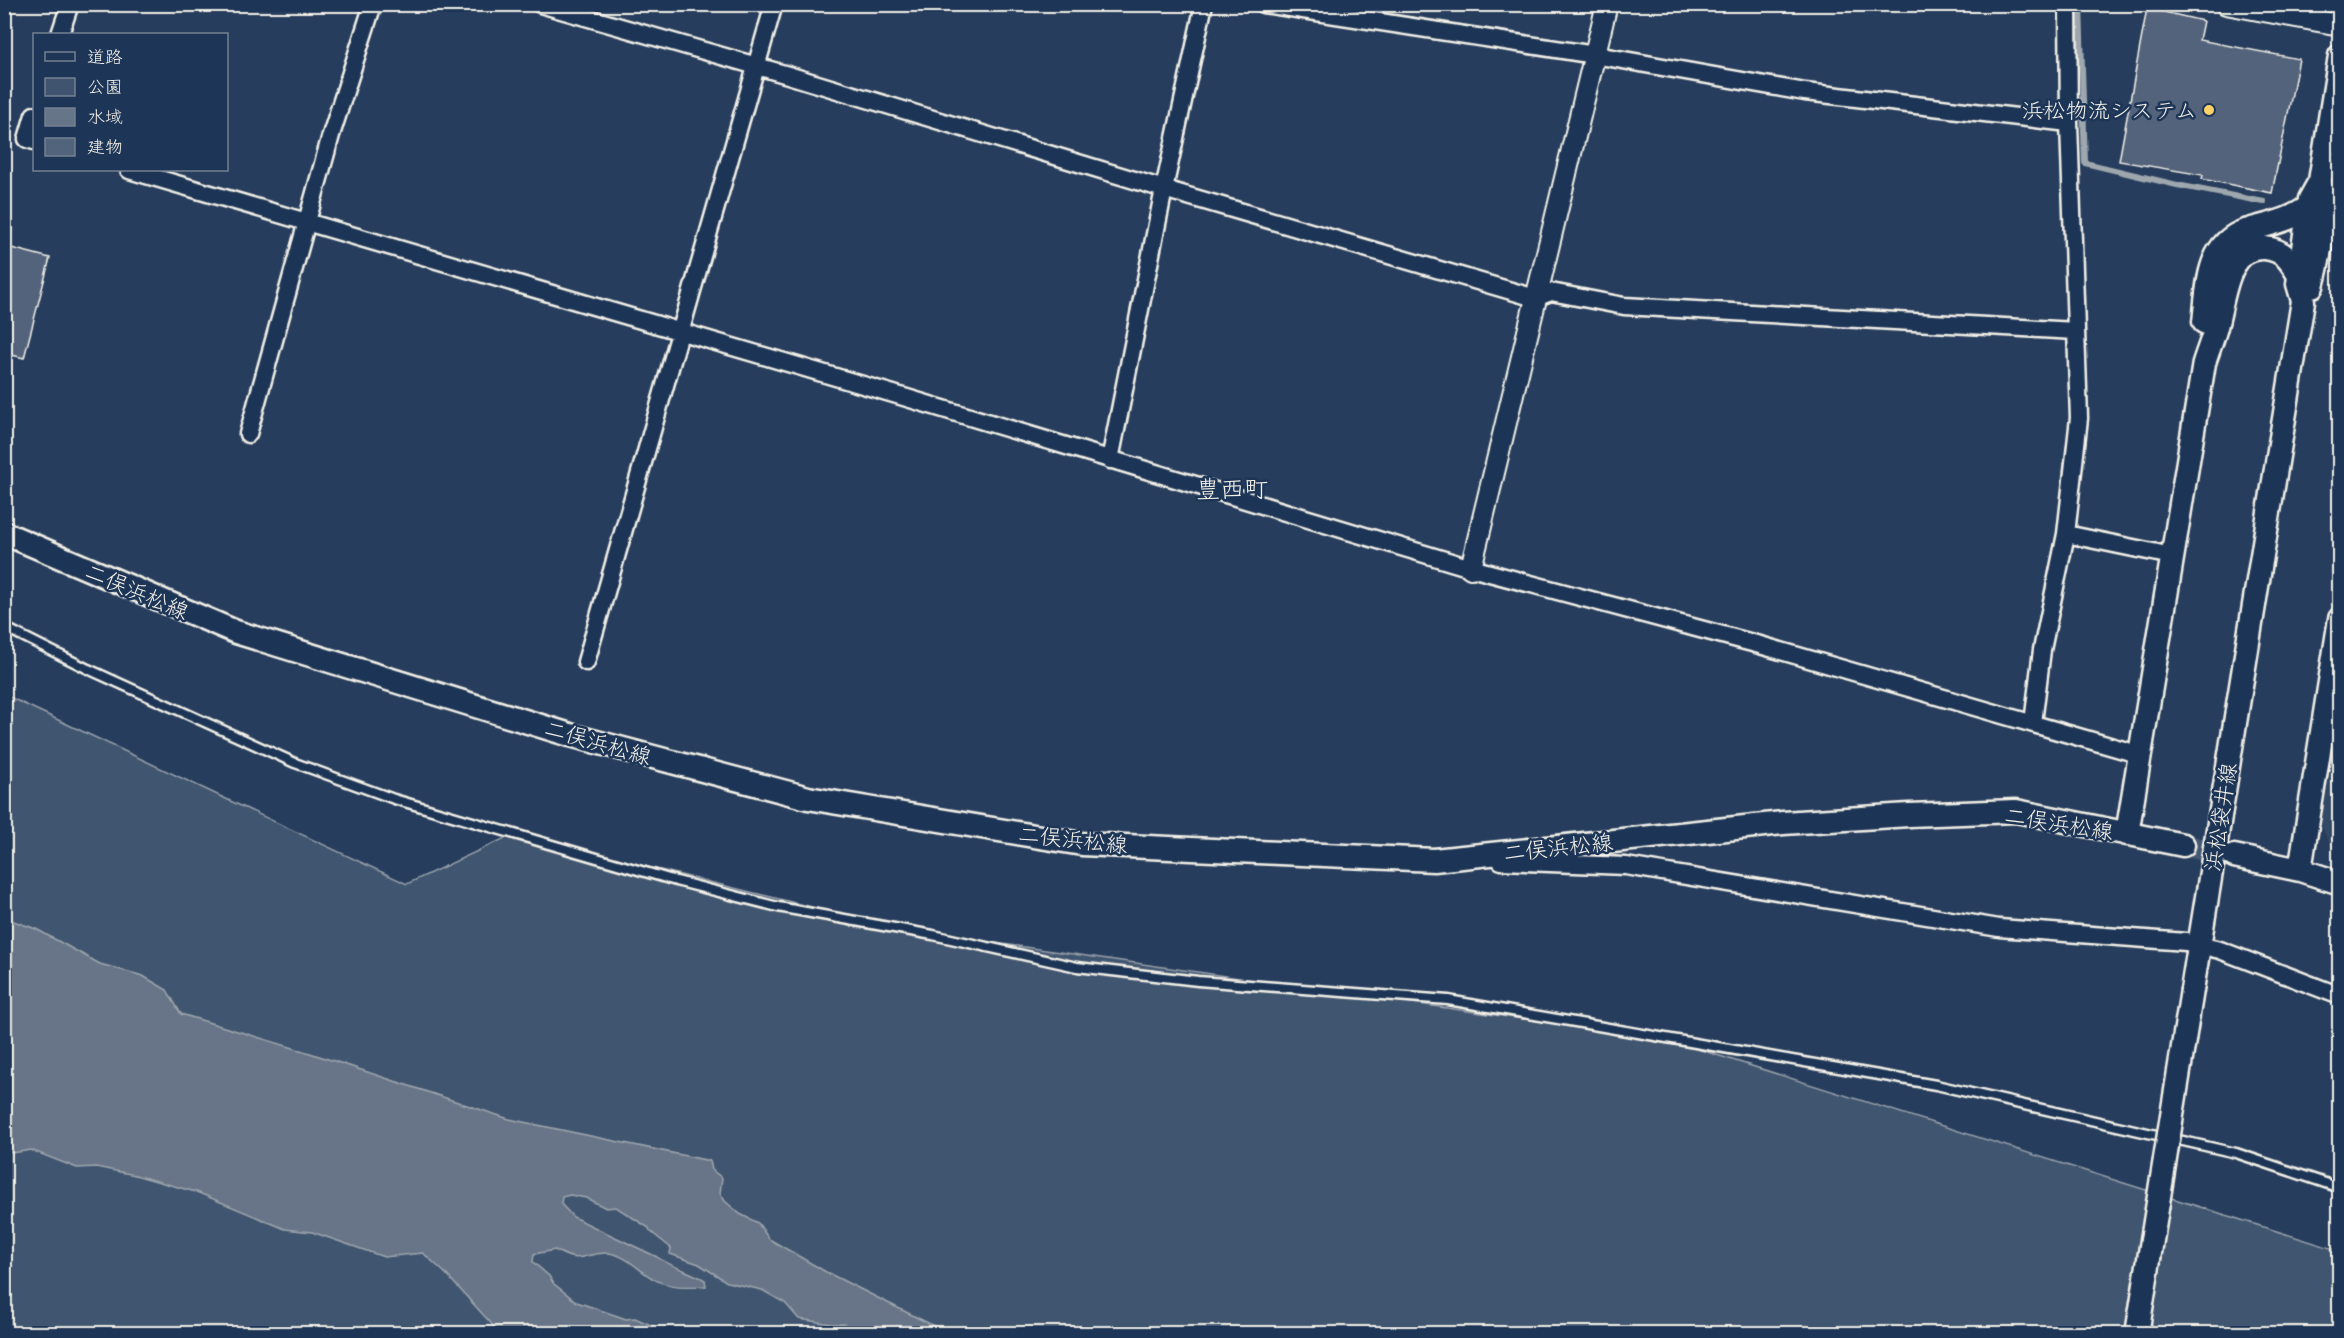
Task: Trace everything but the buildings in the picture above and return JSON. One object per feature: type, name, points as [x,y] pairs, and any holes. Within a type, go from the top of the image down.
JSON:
[{"type":"main road","name":"浜松袋井線","points":[[2137,1334],[2302,301],[2298,284],[2310,199],[2320,181],[2340,56]]},
{"type":"main road","name":"浜松袋井線","points":[[2302,301],[2313,285],[2330,245],[2320,181]]},
{"type":"main road","points":[[2204,363],[2204,323],[2210,271],[2218,252],[2233,237],[2243,232],[2285,221],[2309,207]]},
{"type":"main road","points":[[2127,834],[2204,363],[2231,270],[2239,258],[2248,251],[2259,248],[2273,249],[2290,260],[2300,276]]},
{"type":"main road","name":"二俣浜松線","points":[[4,533],[236,632],[570,735],[808,798],[1082,844],[1434,860],[1783,823],[1921,814],[2016,811],[2183,845]]},
{"type":"main road","points":[[2300,870],[2340,618]]},
{"type":"main road","points":[[2234,856],[2300,870],[2340,883]]},
{"type":"street","points":[[60,33],[70,4]]},
{"type":"street","points":[[248,434],[331,135],[372,4]]},
{"type":"street","points":[[540,4],[756,68],[788,75],[1535,298],[1551,292],[1624,306],[2076,332]]},
{"type":"street","points":[[586,662],[774,4]]},
{"type":"street","points":[[1110,460],[1164,189],[1204,4]]},
{"type":"street","points":[[1263,4],[1595,55],[1805,92],[2069,123]]},
{"type":"street","points":[[1471,568],[1607,4]]},
{"type":"street","points":[[2033,723],[2042,650],[2066,534],[2079,418],[2069,123],[2068,4]]},
{"type":"street","points":[[2226,4],[2340,26]]},
{"type":"street","points":[[33,118],[27,139],[33,141]]},
{"type":"street","points":[[132,171],[897,394],[1471,568],[1760,645],[2141,755]]},
{"type":"street","points":[[2066,534],[2172,556]]},
{"type":"street","points":[[1434,860],[1626,866],[1999,928],[2199,945],[2220,950],[2340,996]]},
{"type":"lane","points":[[4,627],[88,669],[273,753],[339,779],[405,802],[676,881],[778,907],[933,935],[1077,966],[1198,981],[1448,1000],[1936,1085],[2236,1154],[2340,1188]]},
{"type":"shaded area","points":[[2339,724],[2339,856],[2333,851],[2321,825]]},
{"type":"green space","points":[[5,695],[407,884],[514,834],[906,930],[1669,1040],[2340,1251],[2339,1334],[5,1334]]},
{"type":"water","points":[[5,918],[36,929],[100,964],[143,976],[167,990],[181,1014],[310,1053],[509,1119],[710,1161],[712,1170],[722,1178],[720,1193],[725,1201],[740,1214],[758,1223],[769,1239],[826,1272],[948,1333],[856,1333],[844,1324],[799,1319],[785,1303],[762,1290],[727,1282],[699,1264],[670,1254],[671,1248],[649,1228],[616,1207],[606,1208],[586,1198],[570,1195],[562,1197],[561,1204],[573,1217],[705,1280],[706,1286],[685,1287],[664,1284],[626,1259],[614,1254],[600,1253],[577,1258],[555,1250],[534,1254],[533,1262],[549,1276],[554,1284],[577,1302],[626,1319],[635,1318],[669,1333],[500,1333],[444,1272],[423,1253],[384,1257],[312,1232],[285,1229],[199,1193],[96,1167],[77,1168],[31,1150],[12,1153],[5,1150]]},
{"type":"waterway","points":[[2080,4],[2085,163],[2177,185],[2264,202]]},
{"type":"tunnel","points":[[2183,845],[2231,856]]},
{"type":"place","name":"浜松物流システム","points":[[2209,110]]},
{"type":"district","name":"豊西町","points":[[1232,489]]}]
